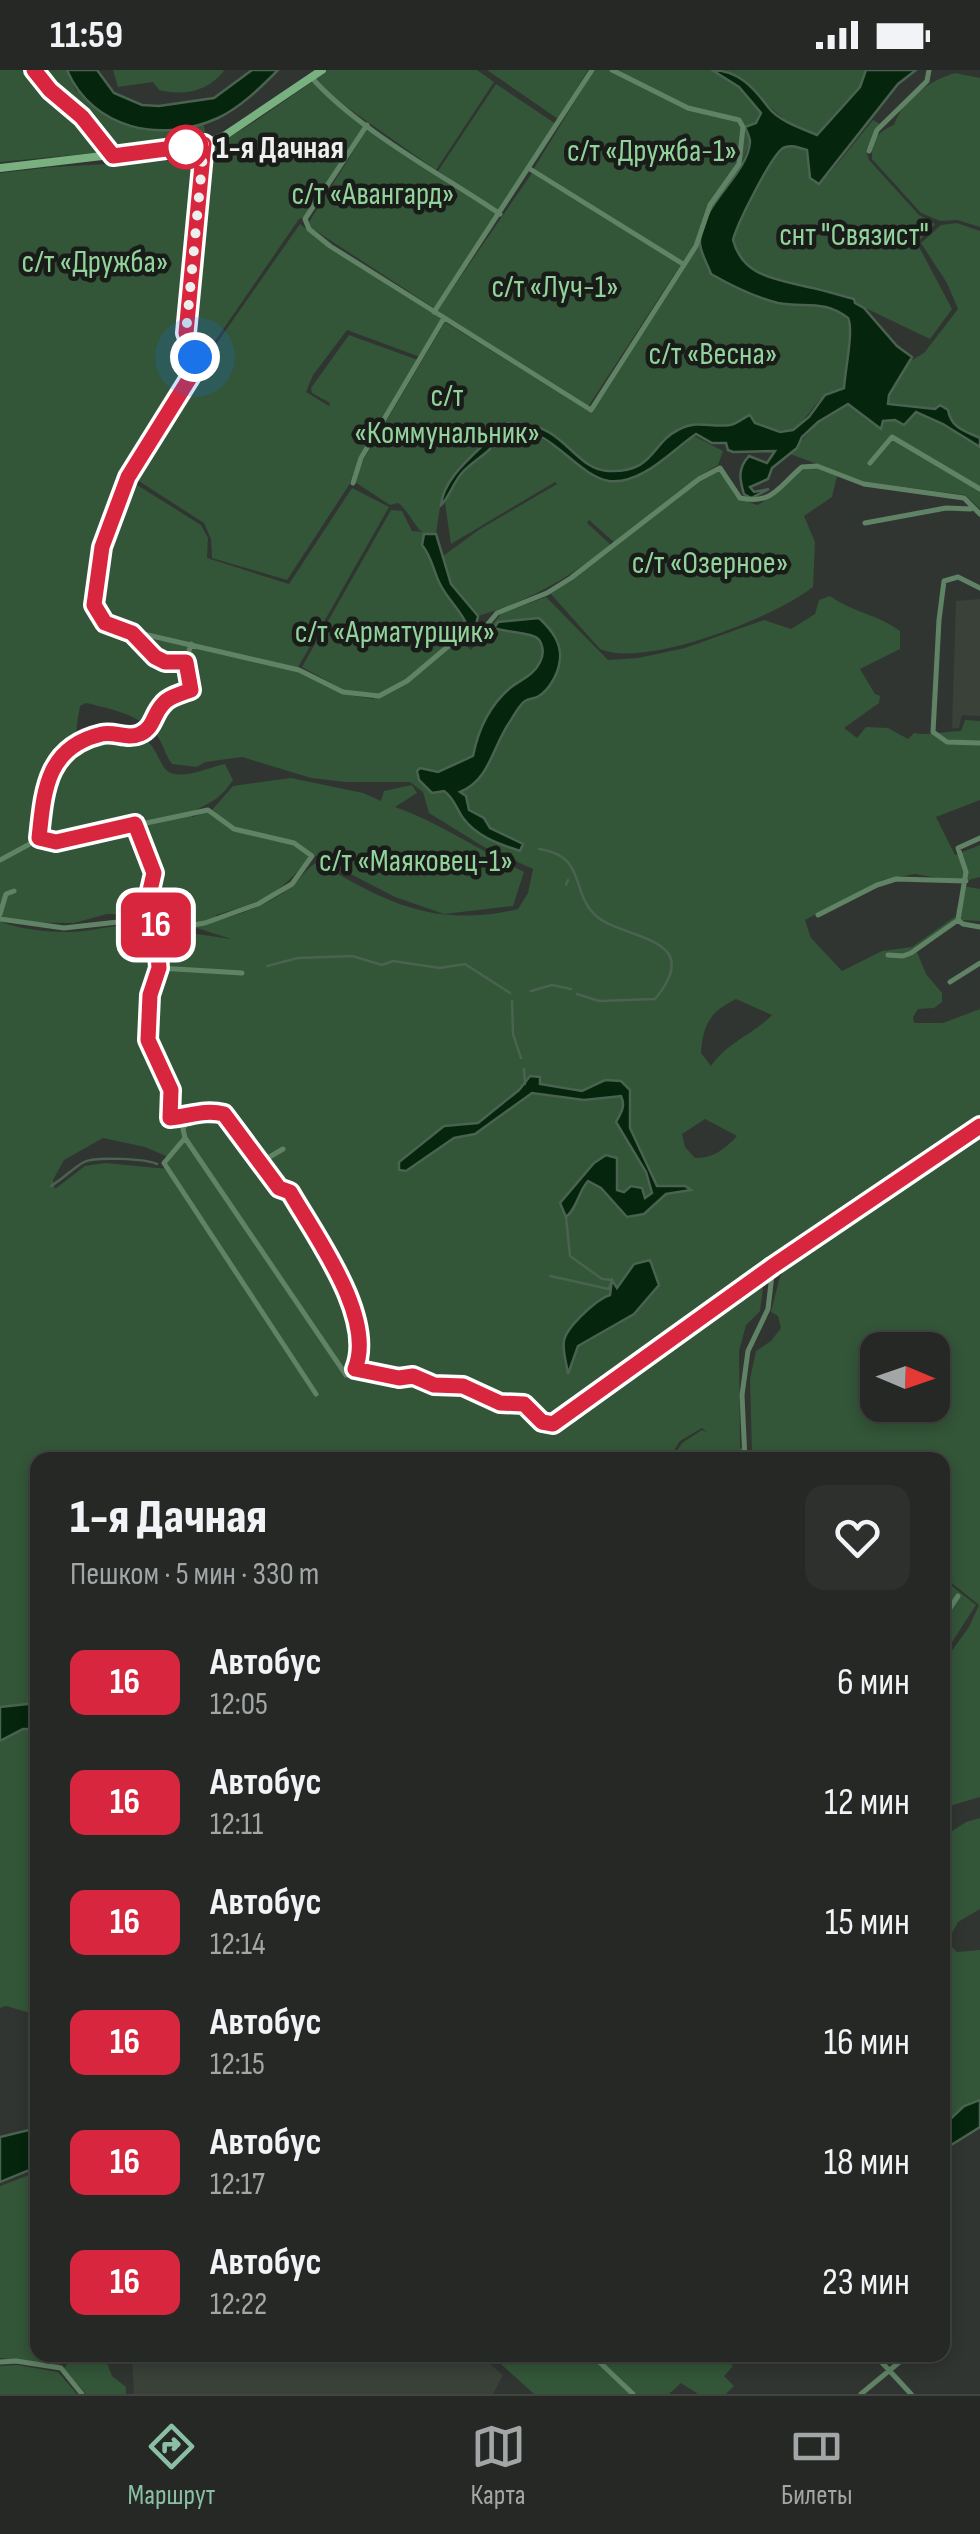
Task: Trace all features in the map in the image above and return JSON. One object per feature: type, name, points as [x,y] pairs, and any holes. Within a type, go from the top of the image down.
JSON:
[{"type":"main road","points":[[0,168],[204,144],[224,136],[322,70]]},
{"type":"street","points":[[34,70],[50,90],[82,117],[113,156]]},
{"type":"street","points":[[434,312],[592,70]]},
{"type":"street","points":[[367,125],[305,219],[309,229],[591,410],[696,246],[710,206],[738,164],[744,127],[740,120],[688,108],[612,70]]},
{"type":"street","points":[[869,151],[877,130],[927,81],[929,70]]},
{"type":"street","points":[[311,77],[328,96],[367,125],[500,214]]},
{"type":"street","points":[[204,144],[186,333],[195,357],[191,376],[128,477],[102,547],[94,605],[105,623],[132,633],[154,634],[311,674],[343,692],[380,696],[407,681],[458,638],[476,638],[497,613],[547,593],[570,578],[699,479],[720,468],[740,498],[756,501],[771,496],[802,467],[817,466],[864,484],[964,498],[977,511]]},
{"type":"street","points":[[530,169],[683,264]]},
{"type":"street","points":[[353,483],[362,458],[444,318]]},
{"type":"street","points":[[870,463],[892,437],[980,489]]},
{"type":"street","points":[[865,523],[946,508],[977,511]]},
{"type":"street","points":[[980,588],[958,577],[944,581],[938,620],[933,732],[948,742],[980,743]]},
{"type":"street","points":[[132,633],[155,657],[165,662],[186,662]]},
{"type":"street","points":[[39,838],[48,773],[62,756],[95,736],[107,732],[134,737],[148,730],[164,702],[191,690],[186,662],[191,644]]},
{"type":"street","points":[[0,860],[39,838],[56,842],[208,810],[234,829],[294,843],[312,856],[292,884],[258,904],[205,923],[180,927],[127,921],[64,928],[0,917],[6,894],[14,891]]},
{"type":"street","points":[[135,824],[154,873],[149,895],[156,922],[159,968],[150,995],[148,1040],[171,1090],[170,1118],[200,1111],[224,1114],[279,1188],[290,1192],[351,1298],[360,1338],[355,1369],[399,1378],[413,1376],[434,1385],[463,1386],[500,1403],[524,1404],[542,1422],[553,1424],[773,1266],[980,1126]]},
{"type":"street","points":[[888,955],[911,953],[958,920],[966,867],[958,848],[980,838]]},
{"type":"street","points":[[818,914],[896,879],[966,882]]},
{"type":"street","points":[[958,920],[980,927]]},
{"type":"street","points":[[950,982],[980,963]]},
{"type":"street","points":[[159,968],[242,973]]},
{"type":"street","points":[[189,1116],[184,1138],[346,1375]]},
{"type":"street","points":[[184,1138],[164,1163],[316,1394]]},
{"type":"street","points":[[260,1162],[283,1149]]},
{"type":"street","points":[[745,1452],[742,1395],[748,1351],[768,1308],[773,1266]]},
{"type":"street","points":[[950,1605],[958,1596]]},
{"type":"street","points":[[0,2362],[61,2368],[82,2394]]},
{"type":"street","points":[[599,2362],[632,2394]]},
{"type":"street","points":[[882,2362],[911,2394]]},
{"type":"street","points":[[861,2394],[900,2362]]},
{"type":"shaded area","points":[[67,70],[97,70],[114,93],[142,105],[159,106],[214,98],[252,70],[278,70],[242,103],[218,118],[174,130],[152,130],[130,126],[93,106]]},
{"type":"shaded area","points":[[712,70],[737,77],[778,117],[817,135],[860,87],[866,70],[916,70],[898,84],[819,184],[810,178],[807,150],[783,148],[755,191],[733,240],[744,262],[762,274],[854,299],[912,357],[889,395],[888,404],[935,409],[940,405],[948,410],[955,425],[980,438],[980,447],[916,412],[904,425],[895,420],[883,421],[881,429],[848,404],[818,422],[802,437],[797,448],[772,468],[768,479],[750,487],[754,492],[769,489],[751,498],[742,488],[743,465],[749,456],[767,463],[775,451],[733,452],[726,443],[712,443],[696,434],[645,472],[609,481],[582,468],[543,438],[515,431],[499,437],[464,470],[441,505],[455,474],[505,424],[517,423],[549,432],[587,464],[608,471],[623,470],[644,462],[669,436],[692,425],[730,425],[750,415],[755,423],[780,432],[793,430],[809,417],[825,395],[844,388],[850,340],[848,318],[822,306],[778,303],[735,287],[711,274],[704,258],[701,229],[747,154],[750,140],[745,127],[756,123],[761,113],[739,87]]},
{"type":"shaded area","points":[[424,534],[436,534],[451,584],[478,616],[475,629],[468,627],[440,584],[422,545]]},
{"type":"shaded area","points":[[980,599],[980,716],[962,715],[959,728],[952,728],[956,601]]},
{"type":"shaded area","points":[[539,618],[558,645],[556,673],[543,693],[521,705],[485,770],[460,792],[466,796],[469,810],[484,818],[490,828],[523,844],[520,851],[475,830],[453,800],[444,791],[432,793],[419,780],[417,771],[420,768],[438,772],[473,756],[490,711],[510,688],[534,670],[542,655],[541,643],[536,638],[494,628],[498,622]]},
{"type":"shaded area","points":[[530,1076],[540,1077],[540,1084],[582,1091],[605,1080],[621,1081],[630,1090],[630,1128],[657,1186],[685,1186],[691,1190],[666,1194],[644,1214],[627,1217],[601,1188],[588,1181],[566,1217],[560,1203],[594,1163],[606,1155],[617,1158],[617,1190],[642,1188],[645,1198],[652,1193],[646,1172],[616,1122],[623,1106],[621,1096],[584,1100],[532,1093],[475,1134],[454,1138],[406,1171],[399,1170],[399,1162],[444,1126],[478,1123],[519,1090]]},
{"type":"shaded area","points":[[650,1260],[659,1285],[634,1314],[578,1346],[568,1374],[564,1345],[570,1328],[610,1295],[612,1280],[617,1288],[634,1264]]},
{"type":"shaded area","points":[[30,1704],[30,1729],[0,1741],[0,1707]]},
{"type":"shaded area","points":[[980,2100],[980,2127],[950,2146],[950,2119],[964,2106]]},
{"type":"shaded area","points":[[30,2130],[30,2170],[0,2182],[0,2137]]},
{"type":"shaded area","points":[[132,2362],[487,2362],[503,2375],[493,2394],[134,2394]]},
{"type":"green space","points":[[0,70],[67,70],[76,91],[189,126],[203,122],[207,139],[0,162]]},
{"type":"green space","points":[[113,70],[224,71],[203,88],[177,93],[159,90],[153,82],[118,87]]},
{"type":"green space","points":[[327,70],[477,70],[494,82],[436,170],[331,96],[315,78]]},
{"type":"green space","points":[[487,70],[588,70],[558,119]]},
{"type":"green space","points":[[594,70],[714,70],[739,87],[761,113],[742,162],[716,199],[700,243],[711,274],[728,284],[757,297],[792,305],[818,303],[840,312],[851,324],[844,388],[824,396],[795,428],[780,431],[760,425],[750,415],[730,425],[691,425],[668,436],[643,463],[622,471],[594,468],[550,432],[536,426],[520,423],[499,427],[454,475],[441,500],[436,534],[430,533],[422,545],[440,584],[468,627],[461,640],[471,650],[501,614],[546,597],[608,660],[685,648],[764,620],[791,629],[815,614],[819,600],[830,596],[900,631],[900,649],[860,669],[880,696],[879,703],[844,728],[857,738],[866,727],[888,728],[908,739],[914,733],[961,731],[965,720],[980,721],[980,800],[936,817],[955,855],[980,845],[980,877],[960,882],[915,874],[882,880],[805,920],[811,938],[842,971],[882,951],[912,947],[956,916],[962,886],[980,889],[980,921],[960,920],[917,952],[926,974],[942,993],[942,1002],[934,1008],[918,1009],[913,1017],[914,1023],[943,1023],[980,1009],[980,1117],[771,1261],[765,1272],[760,1311],[746,1325],[739,1351],[740,1447],[748,1452],[676,1452],[682,1443],[702,1430],[707,1432],[702,1428],[680,1441],[673,1452],[30,1452],[30,1704],[0,1707],[0,173],[199,159],[183,332],[191,353],[190,372],[126,478],[201,525],[208,538],[207,558],[289,584],[352,488],[389,507],[296,671],[311,675],[342,694],[374,699],[374,694],[344,690],[302,667],[391,510],[402,511],[412,531],[422,532],[398,503],[390,505],[355,482],[356,472],[445,322],[590,412],[697,245],[682,262],[533,170]],"holes":[[[86,703],[141,722],[156,734],[172,764],[197,767],[205,762],[242,757],[311,778],[410,782],[423,792],[429,813],[484,847],[533,869],[528,893],[518,909],[462,916],[437,914],[367,890],[318,862],[271,900],[217,921],[216,915],[259,900],[281,887],[312,854],[395,897],[444,914],[513,906],[524,872],[395,807],[417,793],[412,785],[384,791],[381,801],[363,793],[291,778],[233,786],[212,810],[234,827],[276,841],[233,831],[207,812],[192,817],[191,813],[218,797],[233,780],[225,764],[175,774],[163,766],[144,738],[100,739],[81,748],[77,733],[80,706]],[[155,879],[153,899],[157,915],[231,939],[163,929],[156,948],[154,926],[63,932],[2,922],[74,923],[107,914],[146,915],[145,889]],[[736,999],[772,1015],[725,1050],[711,1066],[701,1053],[704,1034],[714,1014]],[[705,1119],[737,1136],[713,1155],[695,1158],[685,1147],[682,1134]],[[103,1138],[166,1156],[168,1169],[105,1163],[85,1166],[55,1189],[53,1180],[64,1160]]]},
{"type":"green space","points":[[726,70],[866,70],[860,87],[817,135],[790,124]]},
{"type":"green space","points":[[955,73],[980,78],[980,227],[957,220],[940,221],[921,213],[872,159],[877,137],[894,125],[910,99]]},
{"type":"green space","points":[[312,82],[364,126],[200,363],[188,333],[207,150]]},
{"type":"green space","points":[[496,84],[556,124],[501,212],[438,171]]},
{"type":"green space","name":"снт \"Связист\"","points":[[873,120],[880,124],[866,150],[869,160],[919,215],[935,224],[917,243],[952,309],[930,339],[855,303],[854,299],[752,269],[733,240],[755,191],[783,148],[807,150],[810,178],[829,174]]},
{"type":"green space","name":"с/т «Авангард»","points":[[368,128],[498,214],[434,308],[310,227],[309,222]]},
{"type":"green space","name":"с/т «Луч-1»","points":[[532,173],[681,264],[588,407],[437,311]]},
{"type":"green space","points":[[957,223],[980,231],[980,438],[957,428],[935,409],[888,404],[905,364],[924,353],[958,309],[947,283],[921,243],[941,225]]},
{"type":"green space","points":[[300,224],[442,319],[420,357],[347,330],[313,375],[306,392],[329,406],[311,388],[349,335],[418,360],[360,457],[349,485],[287,580],[212,558],[211,539],[204,523],[131,476],[196,373]]},
{"type":"green space","points":[[848,404],[881,428],[882,421],[909,417],[916,412],[980,447],[980,509],[965,495],[866,482],[790,454],[818,422]]},
{"type":"green space","points":[[532,433],[610,481],[664,460],[694,436],[723,451],[718,465],[615,543],[589,520],[587,523],[611,545],[549,587],[478,616],[451,584],[443,556],[480,529],[557,484],[451,544],[445,503],[463,471],[499,437]]},
{"type":"green space","name":"с/т «Озерное»","points":[[813,467],[837,476],[832,497],[804,516],[815,542],[813,587],[770,612],[678,646],[621,653],[600,649],[550,593],[699,481],[720,471],[736,497],[757,505],[798,473]]},
{"type":"green space","points":[[980,1130],[980,1797],[950,1806],[950,1653],[979,1605],[950,1582],[950,1452],[752,1452],[750,1379],[756,1351],[781,1328],[778,1316],[771,1312],[787,1262]]},
{"type":"green space","points":[[950,1585],[976,1605],[950,1645]]},
{"type":"green space","points":[[30,1729],[30,2013],[0,2008],[0,1741]]},
{"type":"green space","points":[[980,1818],[980,1909],[958,1922],[950,1937],[950,1832]]},
{"type":"green space","points":[[950,1945],[957,1952],[980,1950],[980,2100],[964,2106],[950,2119]]},
{"type":"green space","points":[[30,2175],[30,2362],[0,2358],[0,2186]]},
{"type":"green space","points":[[69,2362],[105,2362],[112,2376],[126,2387],[126,2394],[86,2394],[64,2368]]},
{"type":"green space","points":[[499,2362],[729,2362],[733,2366],[724,2376],[734,2386],[726,2394],[698,2394],[681,2383],[669,2394],[534,2394]]},
{"type":"green space","points":[[0,2366],[58,2372],[77,2394],[0,2394]]},
{"type":"waterway","points":[[539,849],[554,853],[571,867],[582,896],[595,915],[655,942],[672,962],[669,978],[655,999],[599,1001],[577,994]]},
{"type":"waterway","points":[[566,885],[568,880]]},
{"type":"waterway","points":[[267,966],[298,958],[352,956],[382,965],[393,961],[440,968],[465,964],[510,993]]},
{"type":"waterway","points":[[531,991],[552,985],[571,989]]},
{"type":"waterway","points":[[512,1001],[513,1034],[521,1058]]},
{"type":"waterway","points":[[524,1069],[525,1084]]},
{"type":"waterway","points":[[51,1186],[90,1160],[157,1164]]},
{"type":"waterway","points":[[550,1276],[609,1289],[612,1280],[602,1279],[570,1256],[566,1217]]},
{"type":"bus line","name":"16","points":[[34,70],[50,90],[82,117],[113,156],[204,144],[186,333],[195,357],[191,376],[128,477],[102,547],[94,605],[105,623],[132,633],[155,657],[165,662],[186,662],[191,690],[164,702],[148,730],[134,737],[107,732],[62,756],[48,773],[39,838],[56,842],[135,824],[154,873],[149,895],[156,922],[159,968],[148,1008],[148,1040],[171,1090],[170,1118],[200,1111],[224,1114],[279,1188],[290,1192],[351,1298],[360,1338],[355,1369],[376,1376],[413,1376],[434,1385],[463,1386],[500,1403],[524,1404],[542,1422],[553,1424],[773,1266],[980,1126]]},
{"type":"place","name":"1-я Дачная","points":[[186,147]]},
{"type":"route","points":[[186,147],[204,144],[186,333],[195,357]]},
{"type":"park label","name":"с/т «Дружба-1»","points":[[652,150]]},
{"type":"park label","name":"с/т «Дружба»","points":[[95,261]]},
{"type":"park label","name":"с/т «Весна»","points":[[713,353]]},
{"type":"park label","name":"с/т «Коммунальник»","points":[[447,414]]},
{"type":"park label","name":"с/т «Арматурщик»","points":[[395,631]]},
{"type":"park label","name":"с/т «Маяковец-1»","points":[[416,860]]}]
